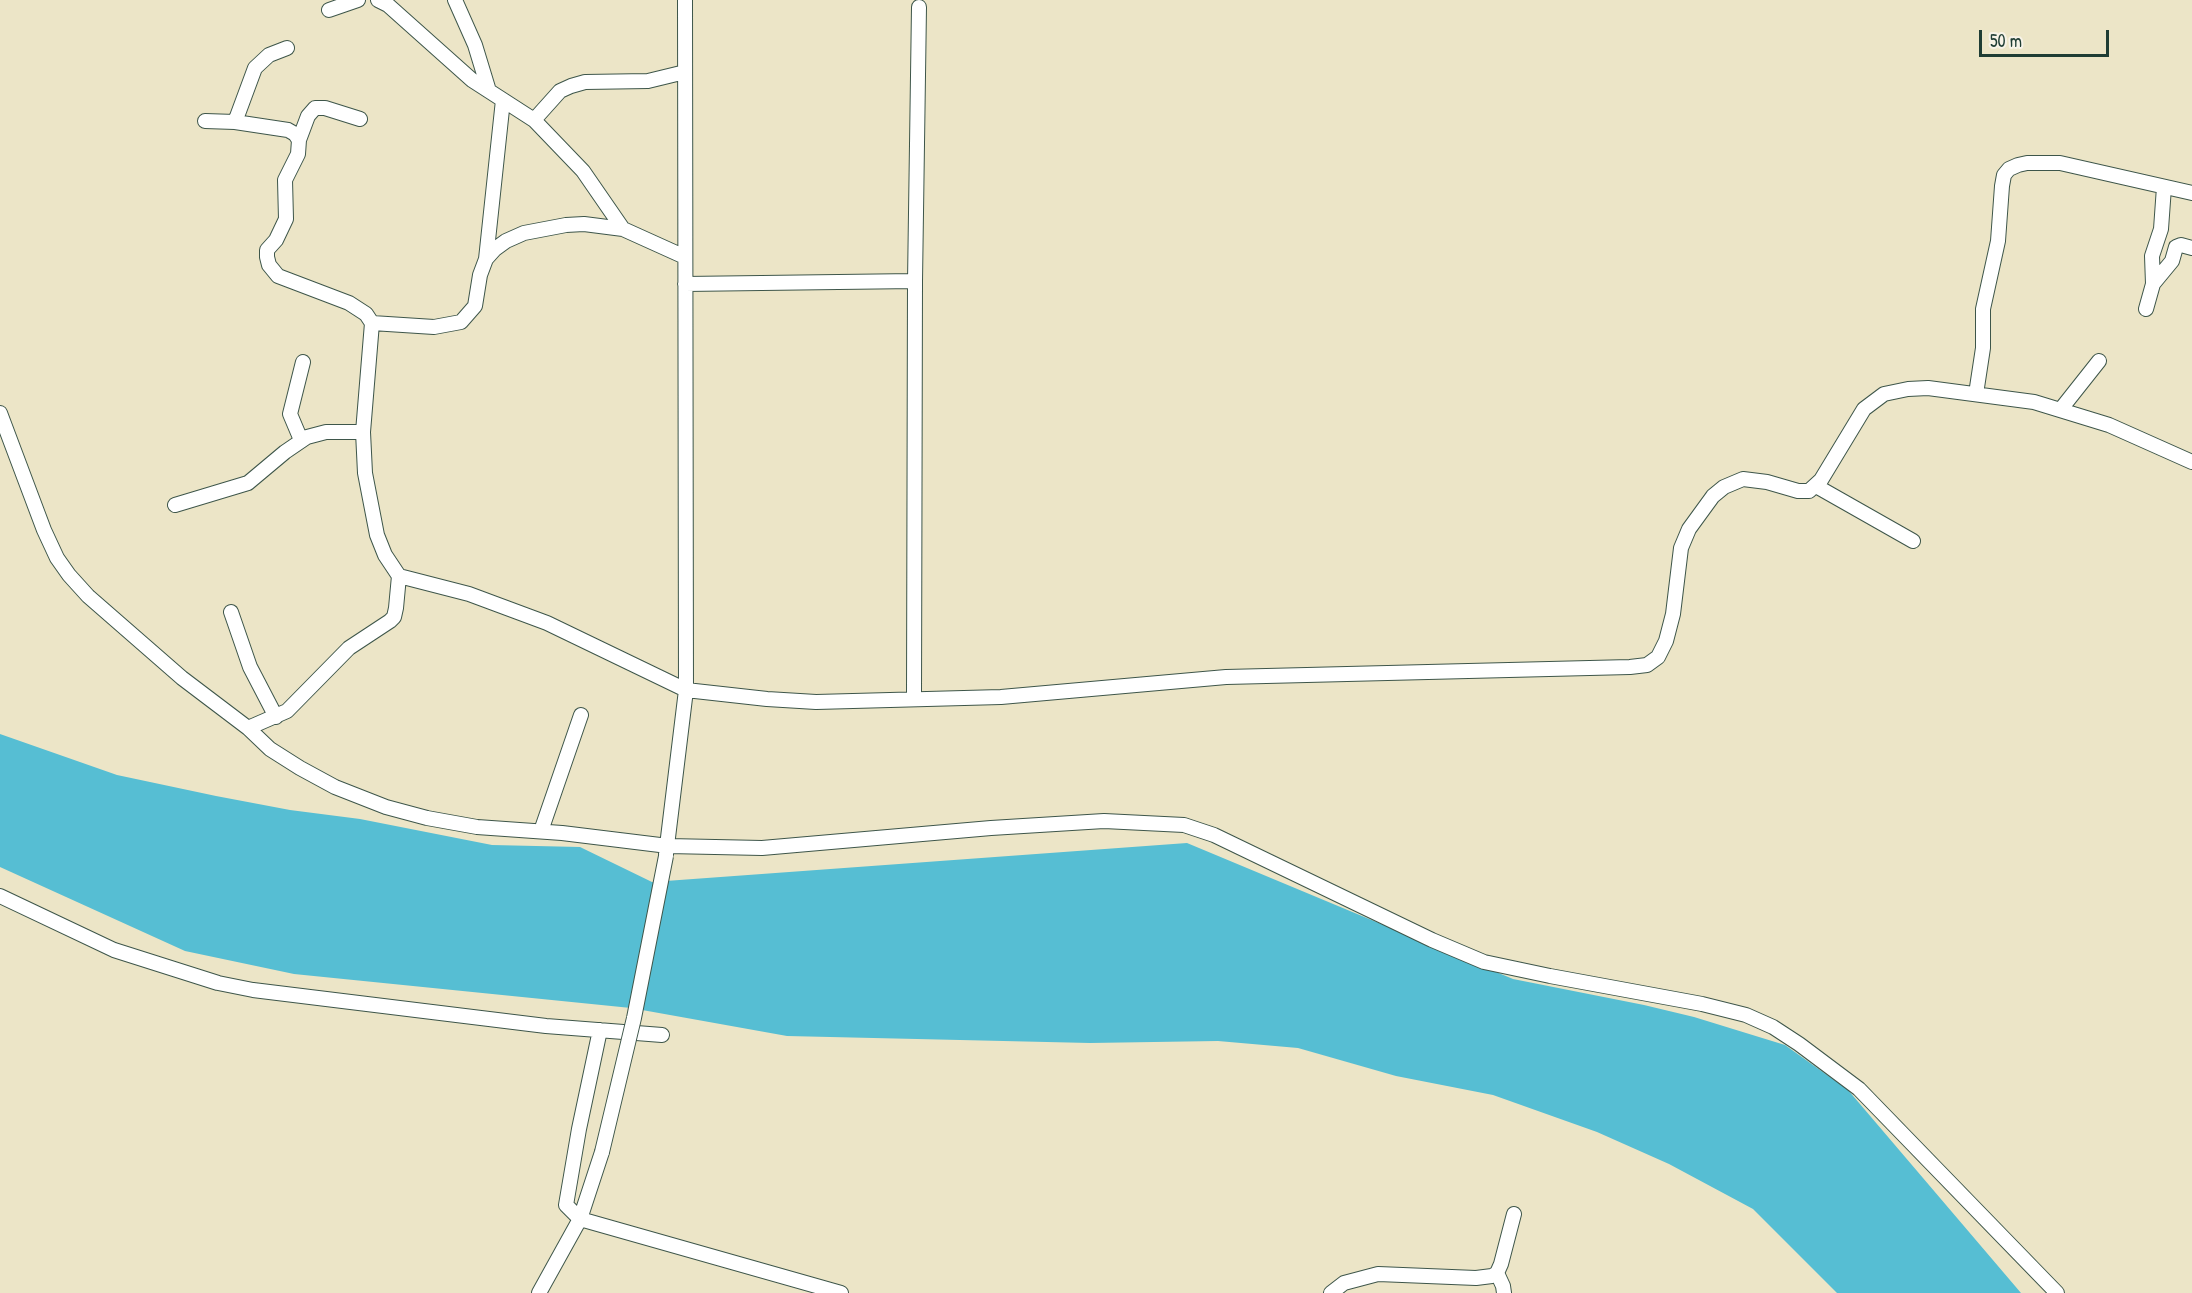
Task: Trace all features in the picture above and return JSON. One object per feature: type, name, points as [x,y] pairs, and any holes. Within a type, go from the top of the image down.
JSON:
[{"type":"street","points":[[329,10],[358,0]]},
{"type":"street","points":[[378,0],[388,5],[472,80],[534,120],[583,171],[622,229]]},
{"type":"street","points":[[455,0],[475,45],[489,91]]},
{"type":"street","points":[[539,1293],[580,1219],[602,1152],[634,1018],[667,851],[686,690],[685,0]]},
{"type":"street","points":[[914,698],[915,281],[919,7]]},
{"type":"street","points":[[235,122],[255,68],[269,55],[287,48]]},
{"type":"street","points":[[534,120],[560,92],[571,86],[585,82],[648,81],[685,72]]},
{"type":"street","points":[[372,323],[434,327],[461,321],[470,314],[475,306],[480,275],[486,259],[503,100]]},
{"type":"street","points":[[248,728],[276,717],[297,702],[349,648],[390,621],[394,617],[396,608],[399,576],[385,555],[377,535],[365,473],[363,432],[372,323],[360,309],[278,276],[269,265],[267,250],[276,240],[286,219],[285,180],[298,154],[299,140],[308,116],[315,108],[325,108],[360,119]]},
{"type":"street","points":[[206,121],[235,122],[288,130],[299,140]]},
{"type":"street","points":[[1976,393],[1983,348],[1983,309],[1998,241],[2004,175],[2009,169],[2028,163],[2060,163],[2192,193]]},
{"type":"street","points":[[2146,309],[2153,284],[2152,256],[2161,229],[2164,187]]},
{"type":"street","points":[[486,259],[500,245],[524,233],[566,225],[622,229],[685,257]]},
{"type":"street","points":[[2153,284],[2172,261],[2176,247],[2181,245],[2192,248]]},
{"type":"street","points":[[685,284],[915,281]]},
{"type":"street","points":[[301,440],[290,414],[303,362]]},
{"type":"street","points":[[2061,409],[2099,362]]},
{"type":"street","points":[[399,576],[469,594],[547,623],[686,690],[767,699],[816,702],[1001,697],[1226,677],[1594,669],[1647,664],[1658,657],[1666,641],[1673,614],[1681,548],[1689,529],[1713,496],[1724,487],[1743,479],[1767,482],[1798,491],[1809,491],[1839,453],[1864,409],[1884,394],[1928,388],[2034,402],[2109,425],[2192,462]]},
{"type":"street","points":[[0,413],[44,530],[57,558],[69,575],[88,596],[182,678],[248,728],[270,749],[335,787],[386,807],[428,818],[477,827],[541,831],[667,851],[762,848],[991,828],[1104,821],[1184,825],[1204,832],[1484,962],[1702,1004],[1746,1015],[1773,1027],[1859,1089],[2057,1293]]},
{"type":"street","points":[[175,506],[248,483],[301,440],[326,432],[363,432]]},
{"type":"street","points":[[1815,486],[1913,542]]},
{"type":"street","points":[[231,612],[253,674],[276,717]]},
{"type":"street","points":[[541,831],[581,715]]},
{"type":"street","points":[[0,896],[114,951],[218,983],[253,990],[534,1025],[662,1035]]},
{"type":"street","points":[[600,1030],[566,1205],[580,1219],[841,1293]]},
{"type":"street","points":[[1331,1293],[1350,1281],[1378,1274],[1486,1278],[1497,1273],[1501,1264],[1514,1214]]},
{"type":"street","points":[[1497,1273],[1504,1293]]},
{"type":"water","points":[[0,734],[117,775],[216,796],[290,810],[360,819],[492,845],[580,847],[652,882],[1187,843],[1513,979],[1694,1017],[1785,1045],[1848,1090],[2021,1293],[1837,1293],[1753,1209],[1669,1164],[1597,1132],[1493,1095],[1396,1076],[1298,1048],[1218,1041],[1090,1043],[787,1036],[631,1008],[294,974],[185,951],[0,867]]}]
